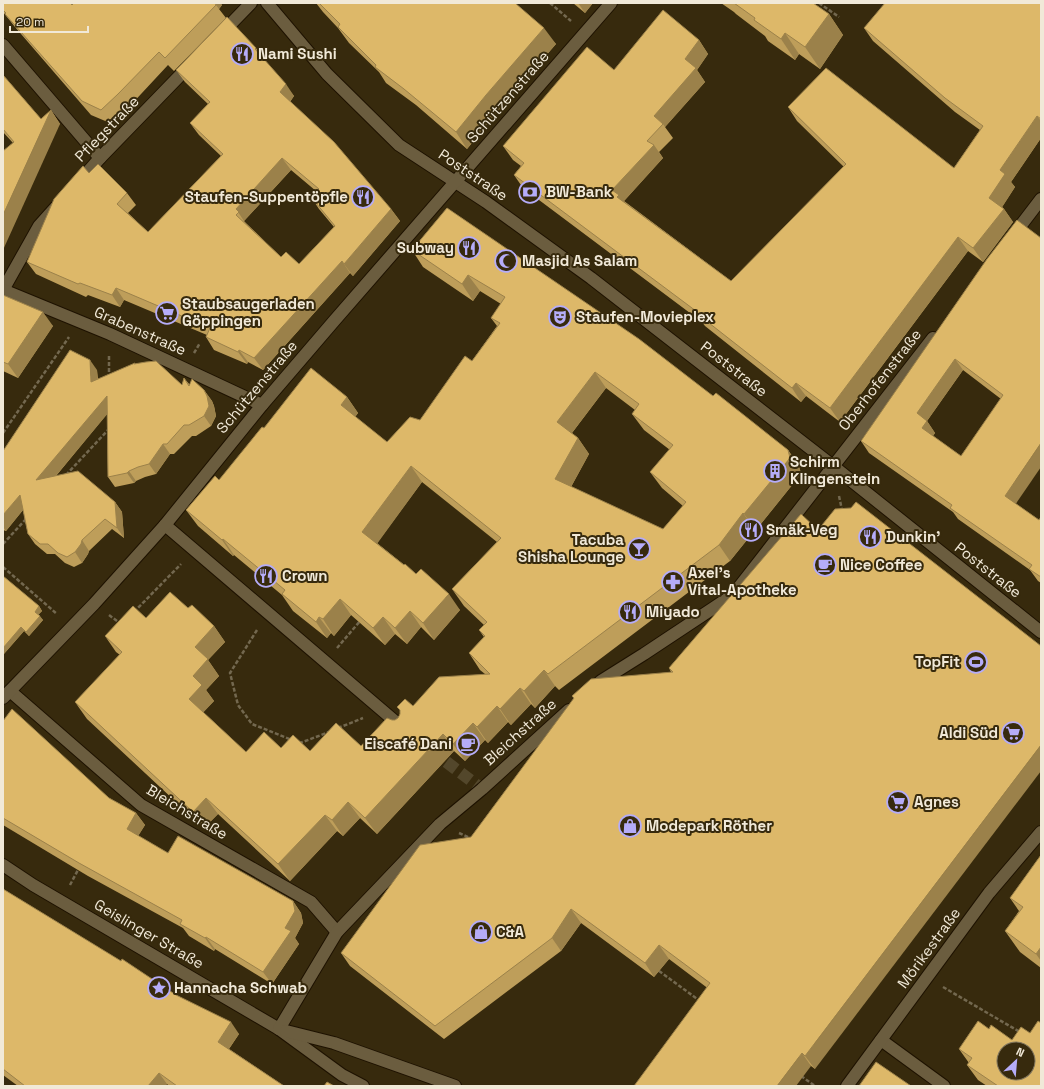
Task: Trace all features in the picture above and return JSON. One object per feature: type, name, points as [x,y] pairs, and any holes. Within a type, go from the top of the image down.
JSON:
[{"type":"street","points":[[213,42],[251,3]]},
{"type":"street","name":"Poststraße","points":[[267,3],[327,74],[399,145],[486,202],[591,278],[833,466],[1041,632]]},
{"type":"street","name":"Schützenstraße","points":[[7,694],[94,604],[165,525],[262,405],[611,3]]},
{"type":"street","points":[[3,45],[100,158]]},
{"type":"street","name":"Pflegstraße","points":[[3,290],[39,226],[100,158],[202,53]]},
{"type":"street","points":[[1004,247],[1040,203]]},
{"type":"street","name":"Grabenstraße","points":[[3,290],[110,334],[262,405]]},
{"type":"street","name":"Oberhofenstraße","points":[[833,466],[941,328]]},
{"type":"street","name":"Bleichstraße","points":[[279,1029],[337,932],[440,824],[482,789],[601,681],[733,595],[833,466]]},
{"type":"street","points":[[165,525],[404,729]]},
{"type":"street","name":"Bleichstraße","points":[[7,694],[141,805],[311,902],[337,932]]},
{"type":"street","name":"Mörikestraße","points":[[847,1086],[989,893],[1041,832]]},
{"type":"street","name":"Geislinger Straße","points":[[3,865],[33,885],[279,1029],[342,1075],[363,1086]]},
{"type":"street","name":"Geislinger Straße","points":[[279,1029],[334,1043],[454,1086]]},
{"type":"street","points":[[881,1040],[944,1086]]},
{"type":"path","points":[[550,3],[585,33]]},
{"type":"path","points":[[819,3],[839,17]]},
{"type":"path","points":[[3,433],[80,322]]},
{"type":"path","points":[[109,378],[110,334]]},
{"type":"path","points":[[65,477],[108,430],[108,423]]},
{"type":"path","points":[[3,544],[27,518]]},
{"type":"path","points":[[133,614],[195,550]]},
{"type":"path","points":[[3,567],[72,626]]},
{"type":"path","points":[[94,604],[122,625]]},
{"type":"path","points":[[268,613],[230,673],[238,705],[252,724],[300,744],[330,732]]},
{"type":"path","points":[[326,663],[361,620]]},
{"type":"path","points":[[337,728],[382,710]]},
{"type":"path","points":[[440,824],[474,840]]},
{"type":"path","points":[[61,901],[81,865]]},
{"type":"path","points":[[659,971],[704,1004]]},
{"type":"path","points":[[927,977],[1022,1033]]},
{"type":"path","points":[[796,1072],[815,1086]]},
{"type":"building","points":[[3,3],[70,3],[72,5],[74,3],[215,3],[216,5],[165,58],[159,52],[101,110],[82,101],[5,14],[6,13],[3,10]]},
{"type":"building","points":[[319,3],[515,3],[544,28],[456,132],[375,67],[376,65],[338,27],[340,24]]},
{"type":"building","points":[[734,3],[813,3],[829,14],[805,47],[785,33],[781,39],[754,20],[755,18]]},
{"type":"building","points":[[885,3],[1041,3],[1041,119],[1037,116],[1000,170],[1005,174],[989,198],[1004,209],[973,248],[958,237],[830,408],[796,383],[792,388],[695,312],[696,311],[514,175],[524,163],[503,146],[587,47],[614,70],[663,10],[699,40],[685,59],[696,68],[654,116],[663,124],[647,141],[654,145],[612,190],[619,195],[617,197],[731,281],[846,164],[788,107],[826,68],[954,168],[983,126],[945,98],[864,28]]},
{"type":"building","points":[[227,17],[256,48],[255,49],[286,84],[280,92],[334,142],[391,209],[344,264],[342,261],[254,358],[239,350],[238,352],[206,337],[210,328],[116,288],[112,295],[80,283],[78,284],[27,262],[54,199],[83,166],[89,173],[98,164],[127,193],[117,204],[148,232],[223,154],[190,123],[210,102],[176,70]],"holes":[[[282,158],[319,189],[311,197],[335,226],[299,264],[286,252],[281,257],[236,215],[239,212],[236,209]]]},
{"type":"building","points":[[3,75],[41,119],[51,110],[3,215],[3,151],[14,142],[3,129]]},
{"type":"building","points":[[447,208],[639,339],[713,396],[716,393],[788,450],[790,458],[744,514],[743,513],[719,545],[548,674],[544,670],[524,691],[520,688],[500,709],[497,706],[477,727],[473,723],[453,744],[443,734],[365,818],[348,802],[332,820],[325,815],[278,864],[206,798],[193,812],[75,702],[122,652],[105,636],[133,606],[146,618],[170,592],[188,608],[192,605],[214,626],[195,647],[208,659],[193,676],[202,685],[189,699],[246,752],[264,732],[281,748],[293,735],[310,751],[336,723],[361,746],[387,718],[395,720],[398,718],[400,710],[397,707],[405,699],[413,706],[439,677],[490,674],[469,653],[485,636],[479,630],[487,622],[452,589],[501,538],[411,466],[362,532],[416,574],[421,569],[449,594],[423,623],[410,611],[395,628],[383,617],[373,628],[340,599],[323,619],[319,617],[316,622],[282,594],[285,590],[186,510],[215,476],[219,480],[262,427],[264,428],[311,368],[347,397],[341,405],[387,442],[410,417],[420,420],[465,356],[472,361],[500,323],[491,318],[505,297],[468,275],[462,284],[412,250]],"holes":[[[595,372],[639,404],[632,414],[673,445],[650,472],[686,502],[663,529],[555,479],[578,438],[557,422]]]},
{"type":"building","points":[[1017,220],[1041,238],[1041,443],[1005,496],[1039,520],[1041,517],[1041,577],[1029,569],[1032,565],[950,508],[952,505],[861,441],[987,259]],"holes":[[[955,359],[1003,395],[961,456],[922,428],[927,421],[917,413]]]},
{"type":"building","points":[[3,295],[43,312],[8,364],[3,362]]},
{"type":"building","points":[[70,350],[90,360],[91,382],[135,363],[134,364],[156,361],[182,385],[184,378],[189,386],[192,379],[204,390],[209,406],[204,416],[189,425],[184,425],[167,444],[163,444],[149,464],[138,467],[127,473],[108,477],[107,396],[36,480],[78,471],[115,502],[117,528],[105,519],[82,540],[75,552],[67,557],[58,553],[48,544],[40,544],[28,534],[20,495],[3,515],[3,451]]},
{"type":"building","points":[[856,502],[1041,646],[1041,745],[805,1056],[802,1053],[777,1086],[634,1086],[710,983],[659,945],[645,963],[571,909],[552,938],[435,1026],[341,953],[420,845],[471,837],[574,698],[572,696],[591,679],[673,672],[669,668],[801,514],[818,530],[835,509],[851,508]]},
{"type":"building","points":[[3,576],[39,606],[35,612],[40,616],[26,632],[21,627],[3,648]]},
{"type":"building","points":[[12,709],[109,798],[136,813],[127,829],[168,853],[178,836],[293,901],[295,911],[285,928],[291,931],[263,972],[206,937],[205,938],[180,924],[182,920],[79,863],[3,818],[3,721]]},
{"type":"building","points":[[1041,855],[1041,947],[1036,954],[1005,931],[1023,907],[1010,898]]},
{"type":"building","points":[[3,889],[121,961],[122,959],[176,995],[231,1022],[218,1042],[284,1086],[177,1086],[159,1073],[148,1086],[25,1086],[3,1069]]},
{"type":"building","points":[[978,1021],[989,1029],[991,1025],[1012,1040],[1021,1027],[1030,1033],[1038,1021],[1041,1023],[1041,1086],[998,1086],[967,1065],[972,1058],[959,1049]]},
{"type":"building","points":[[876,1062],[911,1086],[859,1086]]},
{"type":"building","points":[[327,1082],[334,1086],[324,1086]]},
{"type":"tunnel","points":[[432,751],[482,789]]},
{"type":"place","name":"Nami Sushi","points":[[242,54]]},
{"type":"place","name":"BW-Bank","points":[[530,192]]},
{"type":"place","name":"Staufen-Suppentöpfle","points":[[363,197]]},
{"type":"place","name":"Subway","points":[[469,248]]},
{"type":"place","name":"Masjid As Salam","points":[[506,261]]},
{"type":"place","name":"Staubsaugerladen Göppingen","points":[[167,313]]},
{"type":"place","name":"Staufen-Movieplex","points":[[560,317]]},
{"type":"place","name":"Schirm Klingenstein","points":[[775,471]]},
{"type":"place","name":"Smäk-Veg","points":[[751,530]]},
{"type":"place","name":"Dunkin'","points":[[870,537]]},
{"type":"place","name":"Tacuba Shisha Lounge","points":[[639,549]]},
{"type":"place","name":"Nice Coffee","points":[[825,565]]},
{"type":"place","name":"Crown","points":[[266,576]]},
{"type":"place","name":"Axel's Vital-Apotheke","points":[[673,582]]},
{"type":"place","name":"Miyado","points":[[630,612]]},
{"type":"place","name":"TopFit","points":[[976,662]]},
{"type":"place","name":"Aldi Süd","points":[[1013,733]]},
{"type":"place","name":"Eiscafé Dani","points":[[468,744]]},
{"type":"place","name":"Agnes","points":[[898,802]]},
{"type":"place","name":"Modepark Röther","points":[[630,826]]},
{"type":"place","name":"C&A","points":[[481,932]]},
{"type":"place","name":"Hannacha Schwab","points":[[159,988]]}]
